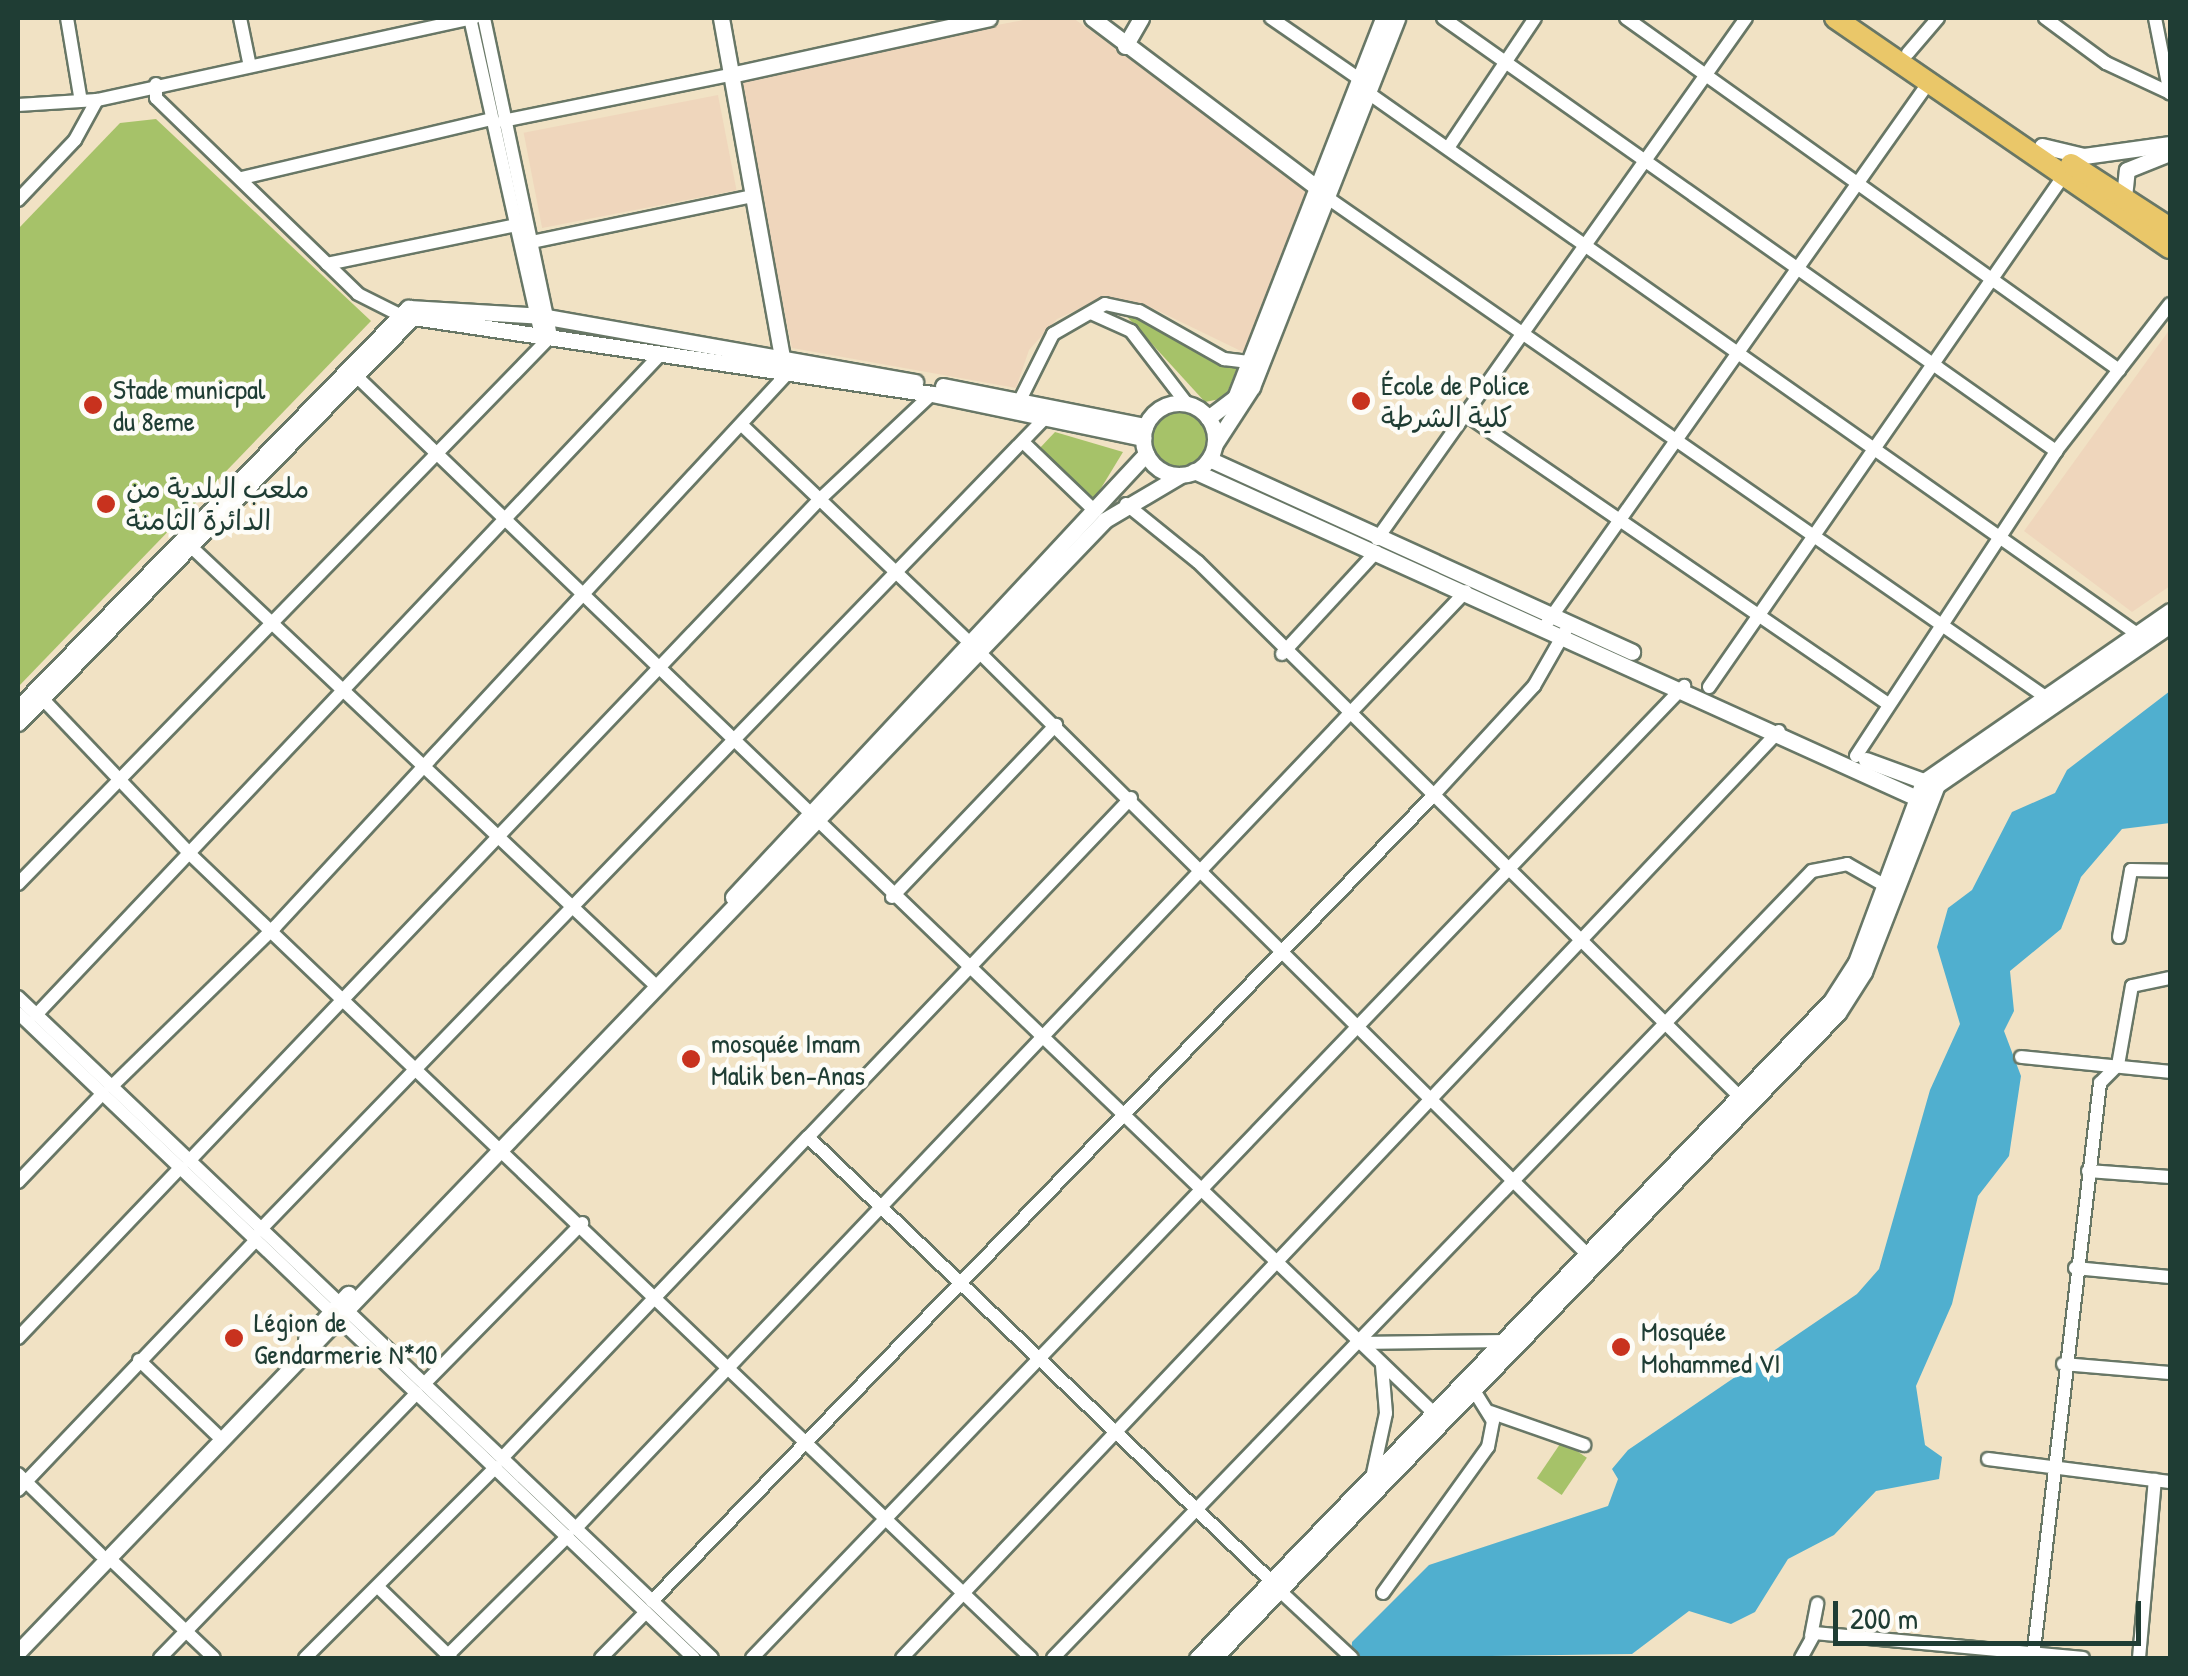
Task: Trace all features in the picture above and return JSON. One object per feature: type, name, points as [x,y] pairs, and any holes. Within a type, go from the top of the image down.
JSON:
[{"type":"highway","points":[[1835,18],[2170,248]]},
{"type":"highway","points":[[1856,18],[2170,228]]},
{"type":"street","points":[[66,18],[80,96]]},
{"type":"street","points":[[240,18],[249,62]]},
{"type":"street","points":[[18,105],[80,96],[97,100],[249,62],[471,18],[545,329]]},
{"type":"street","points":[[18,884],[269,618],[440,448],[545,329],[537,241],[497,120],[484,18]]},
{"type":"street","points":[[18,1182],[275,927],[420,764],[744,428],[784,368],[736,74],[721,18]]},
{"type":"street","points":[[242,178],[497,120],[736,74],[989,18]]},
{"type":"street","points":[[1092,18],[1320,191],[1521,334],[1680,440],[1812,541],[2044,696]]},
{"type":"street","points":[[1124,46],[1141,18]]},
{"type":"street","points":[[1271,18],[1358,78]]},
{"type":"street","points":[[974,648],[1126,504],[1187,473],[1212,451],[1245,403],[1382,18]]},
{"type":"street","points":[[1208,418],[1235,398],[1397,18]]},
{"type":"street","points":[[1443,18],[1939,361],[2056,451]]},
{"type":"street","points":[[1448,148],[1535,18]]},
{"type":"street","points":[[1626,18],[1994,274],[2118,370]]},
{"type":"street","points":[[1282,654],[1376,545],[1643,156],[1746,18]]},
{"type":"street","points":[[1908,53],[1938,18]]},
{"type":"street","points":[[2045,18],[2106,63],[2170,94]]},
{"type":"street","points":[[2155,18],[2170,94]]},
{"type":"street","points":[[1549,620],[1680,440],[1929,82]]},
{"type":"street","points":[[156,84],[156,98],[328,264],[376,308],[400,315]]},
{"type":"street","points":[[1367,92],[1742,351],[2136,634]]},
{"type":"street","points":[[18,200],[75,140],[97,100]]},
{"type":"street","points":[[2042,146],[2084,156],[2170,144]]},
{"type":"street","points":[[2124,197],[2133,164],[2170,154]]},
{"type":"street","points":[[1709,687],[1753,619],[1939,361],[2064,174]]},
{"type":"street","points":[[537,241],[753,196]]},
{"type":"street","points":[[328,264],[522,224]]},
{"type":"street","points":[[18,723],[38,694],[400,315],[423,303],[660,355],[1021,398],[1144,439],[1187,473],[1376,545],[1549,620],[1779,731],[1925,791]]},
{"type":"street","points":[[1856,756],[2056,451],[2170,304]]},
{"type":"street","points":[[1021,398],[1044,346],[1089,313],[1130,307],[1205,351],[1248,362]]},
{"type":"street","points":[[1089,313],[1131,331],[1187,404],[1208,418],[1212,451]]},
{"type":"street","points":[[350,370],[413,317],[545,329],[784,368],[1047,416],[1144,439]]},
{"type":"street","points":[[24,1019],[191,855],[505,525],[660,355]]},
{"type":"street","points":[[350,370],[440,448],[505,525],[661,669],[1040,1042],[1277,1260],[1438,1418]]},
{"type":"street","points":[[18,1338],[819,500],[932,394]]},
{"type":"street","points":[[500,1142],[974,648],[1095,511],[1166,405],[1187,404]]},
{"type":"street","points":[[1464,414],[1619,519],[1753,619],[1888,704]]},
{"type":"street","points":[[214,1658],[20,1481],[572,905],[898,578],[1047,416]]},
{"type":"street","points":[[744,428],[1131,798],[1360,1030],[1439,1099],[1592,1259]]},
{"type":"street","points":[[1023,442],[1095,511]]},
{"type":"street","points":[[1212,451],[1376,545],[1466,591],[1549,620]]},
{"type":"street","points":[[1126,504],[1198,562],[1282,654],[1352,716],[1430,800],[1510,868],[1668,1016],[1739,1096]]},
{"type":"street","points":[[186,542],[652,982]]},
{"type":"street","points":[[378,1587],[450,1657],[1203,873],[1466,591]]},
{"type":"street","points":[[1214,1658],[1276,1586],[1438,1418],[1500,1342],[1592,1259],[1854,992],[1925,791],[2117,654],[2136,634],[2170,611]]},
{"type":"street","points":[[1297,1564],[1372,1478],[1473,1389],[1846,983],[1925,791],[2044,696],[2170,625]]},
{"type":"street","points":[[1566,629],[1709,687],[1925,791]]},
{"type":"street","points":[[601,1658],[1278,949],[1430,800],[1534,686],[1566,629]]},
{"type":"street","points":[[752,1658],[1360,1030],[1684,686]]},
{"type":"street","points":[[18,708],[38,694]]},
{"type":"street","points":[[38,694],[191,855],[275,927],[421,1066],[727,1368],[810,1442],[1030,1658]]},
{"type":"street","points":[[892,897],[1056,725]]},
{"type":"street","points":[[902,1658],[965,1596],[1277,1260],[1439,1099],[1779,731]]},
{"type":"street","points":[[305,1658],[500,1462],[654,1292],[1131,798]]},
{"type":"street","points":[[18,1641],[812,821]]},
{"type":"street","points":[[1052,1658],[1512,1175],[1812,871],[1848,864],[1884,885]]},
{"type":"street","points":[[2119,937],[2131,870],[2170,871]]},
{"type":"street","points":[[2033,1657],[2049,1468],[2100,1082],[2118,1065],[2132,986],[2170,978]]},
{"type":"street","points":[[18,998],[24,1019],[108,1090],[338,1312],[422,1387],[649,1607],[694,1658]]},
{"type":"street","points":[[2021,1057],[2170,1072]]},
{"type":"street","points":[[808,1136],[1119,1429],[1352,1658]]},
{"type":"street","points":[[2088,1171],[2170,1177]]},
{"type":"street","points":[[160,1658],[582,1223]]},
{"type":"street","points":[[2075,1268],[2170,1277]]},
{"type":"street","points":[[18,1652],[216,1434],[338,1312]]},
{"type":"street","points":[[1359,1339],[1500,1342]]},
{"type":"street","points":[[139,1360],[216,1434]]},
{"type":"street","points":[[1372,1478],[1386,1413],[1382,1363]]},
{"type":"street","points":[[2063,1364],[2170,1374]]},
{"type":"street","points":[[1473,1389],[1490,1412],[1584,1445]]},
{"type":"street","points":[[1383,1593],[1483,1458],[1490,1412]]},
{"type":"street","points":[[1988,1459],[2170,1482]]},
{"type":"street","points":[[2139,1658],[2155,1480]]},
{"type":"street","points":[[1197,1658],[1276,1586]]},
{"type":"street","points":[[1801,1658],[1811,1636],[1817,1604]]},
{"type":"street","points":[[649,1607],[712,1658]]},
{"type":"street","points":[[1811,1636],[1924,1654],[2083,1658]]},
{"type":"shaded area","points":[[1034,18],[1073,18],[1309,188],[1245,353],[1144,304],[1101,299],[1057,319],[1029,350],[1016,388],[792,348],[735,76]]},
{"type":"shaded area","points":[[718,95],[737,190],[542,228],[524,133]]},
{"type":"shaded area","points":[[2170,329],[2170,586],[2132,612],[2024,531]]},
{"type":"green space","name":"ملعب البلدية من الدائرة الثامنة","points":[[156,119],[371,321],[18,687],[18,229],[120,123]]},
{"type":"green space","points":[[1120,309],[1237,368],[1225,398],[1205,402]]},
{"type":"green space","points":[[1178,409],[1198,418],[1207,438],[1198,458],[1178,467],[1158,458],[1149,438],[1158,418]]},
{"type":"green space","points":[[1055,432],[1123,452],[1092,503],[1038,450]]},
{"type":"green space","points":[[1562,1441],[1587,1458],[1562,1495],[1537,1478]]},
{"type":"water","points":[[2170,691],[2170,823],[2122,829],[2081,877],[2061,929],[2010,971],[2014,1011],[2004,1031],[2021,1076],[2009,1156],[1978,1196],[1952,1304],[1916,1386],[1925,1445],[1942,1457],[1939,1479],[1876,1491],[1834,1535],[1788,1559],[1755,1612],[1731,1624],[1689,1611],[1632,1654],[1351,1658],[1352,1642],[1429,1565],[1608,1506],[1618,1479],[1612,1469],[1628,1450],[1857,1294],[1879,1269],[1930,1090],[1960,1024],[1937,947],[1948,908],[1972,890],[2012,812],[2055,793],[2067,770]]},
{"type":"place","name":"École de Police كلية الشرطة","points":[[1361,401]]},
{"type":"place","name":"Stade municpal du 8eme","points":[[93,405]]},
{"type":"place","name":"ملعب البلدية من الدائرة الثامنة","points":[[106,504]]},
{"type":"place","name":"mosquée Imam Malik ben-Anas","points":[[691,1059]]},
{"type":"place","name":"Légion de Gendarmerie N*10","points":[[234,1338]]},
{"type":"place","name":"Mosquée Mohammed VI","points":[[1621,1347]]}]
